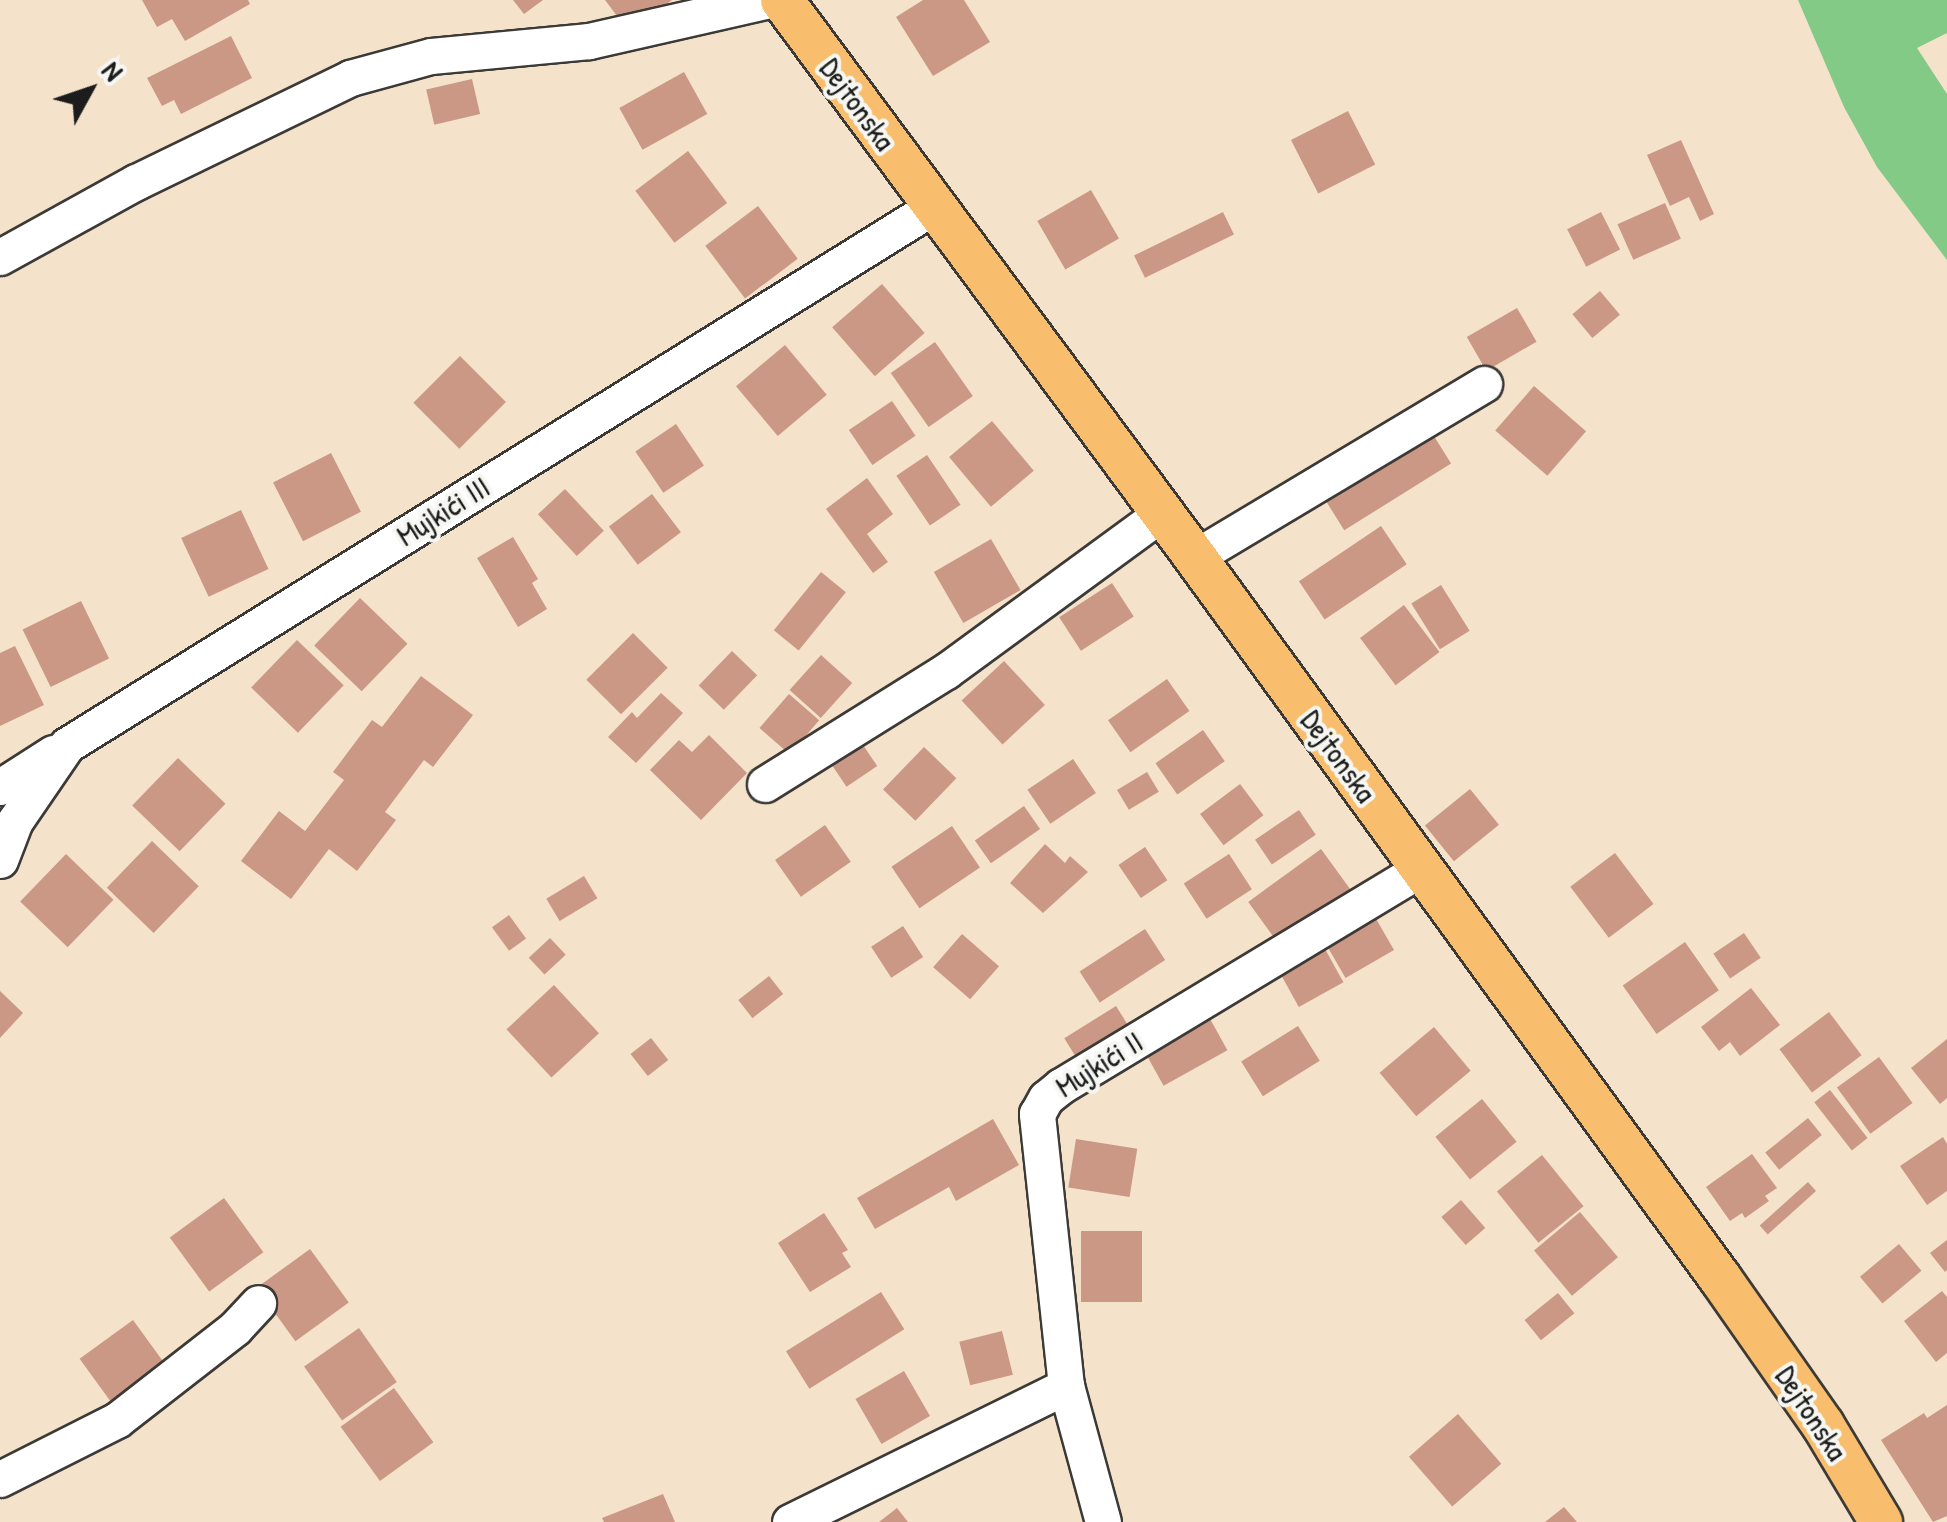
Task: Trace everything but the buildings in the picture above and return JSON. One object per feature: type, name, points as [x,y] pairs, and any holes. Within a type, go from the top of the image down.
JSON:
[{"type":"main road","name":"Dejtonska","points":[[789,3],[933,208],[1195,557],[1720,1278],[1823,1424],[1880,1522]]},
{"type":"street","points":[[0,257],[136,182],[350,78],[431,56],[589,42],[789,3]]},
{"type":"street","name":"Mujkići III","points":[[0,860],[15,821],[66,745],[933,208]]},
{"type":"street","points":[[1195,557],[1484,384]]},
{"type":"street","points":[[765,784],[946,671],[1162,513]]},
{"type":"street","points":[[0,787],[66,745]]},
{"type":"street","name":"Mujkići II","points":[[1103,1522],[1066,1386],[1037,1114],[1046,1098],[1421,869]]},
{"type":"street","points":[[0,1479],[117,1420],[235,1328],[258,1303]]},
{"type":"street","points":[[790,1522],[1066,1386]]},
{"type":"green space","points":[[1798,0],[1947,0],[1947,33],[1917,48],[1947,94],[1947,260],[1877,167],[1844,107]]}]
